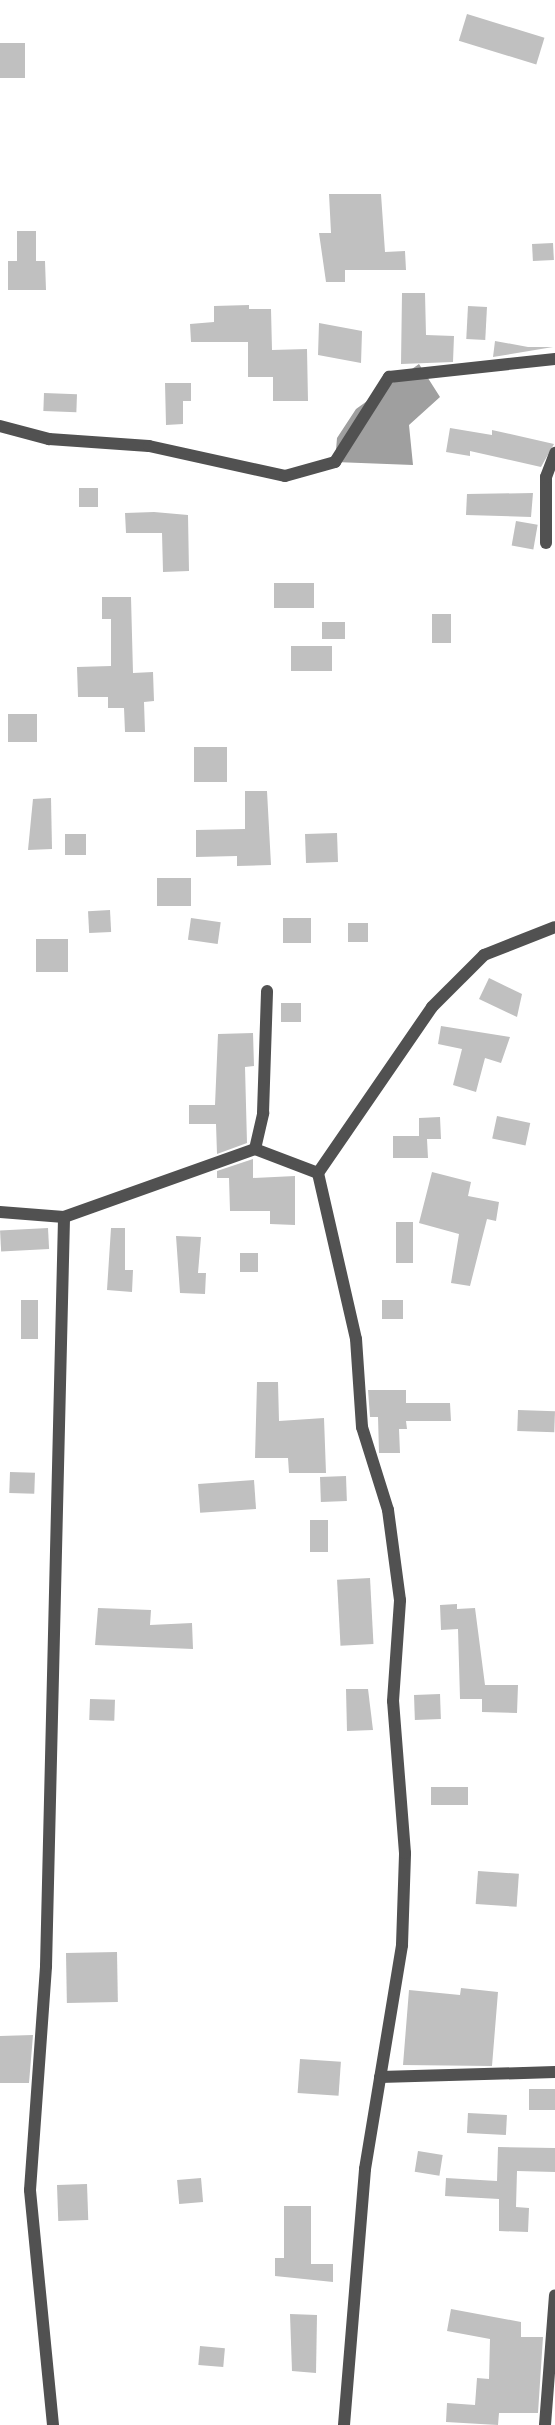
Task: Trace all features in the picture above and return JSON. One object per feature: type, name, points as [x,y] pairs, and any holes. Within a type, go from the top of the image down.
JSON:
[{"type":"street","points":[[0,426],[49,439],[149,446],[285,476],[335,462],[389,377],[555,359]]},
{"type":"street","points":[[546,543],[546,477],[555,453]]},
{"type":"street","points":[[344,2425],[349,2313],[380,2077],[402,1945],[405,1853],[393,1701],[400,1600],[388,1510],[362,1427],[356,1339],[318,1173],[432,1007],[483,955],[555,927]]},
{"type":"street","points":[[255,1149],[263,1113],[267,991]]},
{"type":"street","points":[[0,1212],[64,1217],[255,1149],[318,1173]]},
{"type":"street","points":[[53,2425],[30,2190],[46,1966],[64,1217]]},
{"type":"street","points":[[380,2077],[555,2072]]},
{"type":"street","points":[[545,2425],[555,2295]]},
{"type":"shaded area","points":[[419,364],[440,397],[409,425],[413,465],[335,462],[337,438],[356,409]]},
{"type":"building","points":[[467,14],[544,38],[536,64],[459,41]]},
{"type":"building","points":[[0,43],[25,43],[25,78],[0,78]]},
{"type":"building","points":[[329,194],[381,194],[385,252],[405,251],[406,270],[345,270],[345,282],[326,282],[319,233],[331,233]]},
{"type":"building","points":[[17,231],[36,231],[36,261],[45,261],[46,290],[8,290],[8,261],[17,261]]},
{"type":"building","points":[[553,243],[554,260],[533,261],[532,244]]},
{"type":"building","points":[[402,293],[425,293],[426,335],[454,336],[453,362],[401,364]]},
{"type":"building","points":[[249,305],[249,309],[271,309],[272,350],[307,349],[308,401],[273,401],[273,377],[248,377],[248,342],[191,342],[190,324],[214,322],[214,306]]},
{"type":"building","points":[[468,306],[487,307],[485,340],[466,339]]},
{"type":"building","points":[[319,323],[362,331],[361,363],[318,355]]},
{"type":"building","points":[[495,341],[528,347],[553,347],[493,357]]},
{"type":"building","points":[[165,383],[191,383],[191,401],[183,401],[183,424],[166,425]]},
{"type":"building","points":[[44,393],[77,394],[76,412],[43,411]]},
{"type":"building","points":[[450,428],[492,435],[492,430],[554,444],[541,467],[470,451],[470,456],[446,452]]},
{"type":"building","points":[[79,488],[98,488],[98,507],[79,507]]},
{"type":"building","points":[[533,493],[531,517],[466,515],[467,494]]},
{"type":"building","points":[[154,512],[188,515],[189,571],[163,572],[162,533],[126,533],[125,513]]},
{"type":"building","points":[[516,521],[538,525],[533,549],[512,546]]},
{"type":"building","points":[[274,583],[314,583],[314,608],[274,608]]},
{"type":"building","points":[[102,597],[131,597],[133,673],[153,672],[154,701],[144,702],[145,732],[125,732],[124,708],[108,708],[108,697],[78,697],[77,667],[111,666],[111,619],[102,619]]},
{"type":"building","points":[[432,614],[451,614],[451,643],[432,643]]},
{"type":"building","points":[[322,622],[345,622],[345,639],[322,639]]},
{"type":"building","points":[[291,646],[332,646],[332,671],[291,671]]},
{"type":"building","points":[[8,714],[37,714],[37,742],[8,742]]},
{"type":"building","points":[[194,747],[227,747],[227,782],[194,782]]},
{"type":"building","points":[[245,791],[267,791],[271,865],[237,866],[237,856],[196,857],[196,830],[245,829]]},
{"type":"building","points":[[51,798],[52,849],[28,850],[33,799]]},
{"type":"building","points":[[337,833],[338,862],[306,863],[305,834]]},
{"type":"building","points":[[65,834],[86,834],[86,855],[65,855]]},
{"type":"building","points":[[157,878],[191,878],[191,906],[157,906]]},
{"type":"building","points":[[110,910],[111,932],[89,933],[88,911]]},
{"type":"building","points":[[191,918],[221,922],[218,944],[188,940]]},
{"type":"building","points":[[283,918],[311,918],[311,943],[283,943]]},
{"type":"building","points":[[348,923],[368,923],[368,942],[348,942]]},
{"type":"building","points":[[36,939],[68,939],[68,972],[36,972]]},
{"type":"building","points":[[489,978],[522,994],[517,1017],[479,999]]},
{"type":"building","points":[[281,1003],[301,1003],[301,1022],[281,1022]]},
{"type":"building","points":[[441,1026],[510,1037],[501,1063],[485,1058],[476,1092],[453,1085],[462,1049],[438,1044]]},
{"type":"building","points":[[253,1033],[254,1066],[245,1067],[247,1143],[217,1154],[216,1124],[189,1124],[189,1105],[215,1105],[218,1034]]},
{"type":"building","points":[[497,1116],[530,1123],[525,1146],[492,1138]]},
{"type":"building","points":[[440,1117],[441,1139],[427,1139],[428,1158],[393,1158],[393,1136],[419,1136],[419,1118]]},
{"type":"building","points":[[253,1159],[253,1178],[295,1176],[295,1225],[270,1224],[270,1211],[230,1211],[229,1178],[217,1178],[217,1171]]},
{"type":"building","points":[[432,1172],[471,1182],[468,1196],[499,1202],[496,1221],[487,1219],[470,1286],[451,1283],[459,1234],[419,1223]]},
{"type":"building","points":[[396,1222],[413,1222],[413,1263],[396,1263]]},
{"type":"building","points":[[48,1228],[49,1249],[1,1251],[0,1231]]},
{"type":"building","points":[[111,1228],[125,1228],[125,1270],[133,1270],[132,1292],[107,1290]]},
{"type":"building","points":[[176,1236],[201,1237],[198,1273],[206,1273],[205,1294],[180,1293]]},
{"type":"building","points":[[240,1253],[258,1253],[258,1272],[240,1272]]},
{"type":"building","points":[[21,1300],[38,1300],[38,1339],[21,1339]]},
{"type":"building","points":[[382,1300],[403,1300],[403,1319],[382,1319]]},
{"type":"building","points":[[257,1382],[278,1382],[279,1421],[324,1418],[326,1473],[289,1473],[288,1458],[255,1458]]},
{"type":"building","points":[[368,1390],[406,1390],[406,1403],[450,1403],[451,1421],[406,1421],[407,1429],[399,1429],[400,1453],[379,1453],[378,1417],[370,1417]]},
{"type":"building","points":[[518,1410],[555,1411],[554,1432],[517,1431]]},
{"type":"building","points":[[10,1472],[35,1473],[34,1494],[9,1493]]},
{"type":"building","points":[[346,1476],[347,1501],[321,1502],[320,1477]]},
{"type":"building","points":[[254,1480],[256,1509],[200,1513],[198,1484]]},
{"type":"building","points":[[310,1520],[328,1520],[328,1552],[310,1552]]},
{"type":"building","points":[[370,1578],[373,1644],[340,1646],[337,1580]]},
{"type":"building","points":[[457,1604],[457,1609],[475,1608],[485,1685],[518,1685],[517,1713],[482,1712],[482,1699],[460,1699],[458,1629],[441,1630],[440,1605]]},
{"type":"building","points":[[98,1608],[151,1610],[150,1625],[192,1623],[193,1649],[95,1645]]},
{"type":"building","points":[[346,1689],[368,1689],[373,1730],[347,1731]]},
{"type":"building","points":[[440,1694],[441,1719],[415,1720],[414,1695]]},
{"type":"building","points":[[90,1699],[115,1700],[114,1721],[89,1720]]},
{"type":"building","points":[[431,1787],[468,1787],[468,1805],[431,1805]]},
{"type":"building","points":[[478,1871],[519,1874],[517,1907],[476,1904]]},
{"type":"building","points":[[117,1952],[118,2002],[67,2003],[66,1953]]},
{"type":"building","points":[[461,1988],[498,1992],[492,2066],[403,2065],[409,1990],[460,1995]]},
{"type":"building","points":[[33,2035],[29,2083],[0,2083],[0,2036]]},
{"type":"building","points":[[300,2059],[341,2062],[339,2096],[298,2093]]},
{"type":"building","points":[[529,2089],[555,2089],[555,2110],[529,2110]]},
{"type":"building","points":[[468,2113],[507,2115],[506,2135],[467,2133]]},
{"type":"building","points":[[498,2147],[555,2148],[555,2172],[517,2171],[516,2207],[529,2208],[528,2232],[499,2231],[499,2199],[445,2196],[446,2178],[497,2181]]},
{"type":"building","points":[[418,2151],[443,2155],[439,2176],[415,2172]]},
{"type":"building","points":[[201,2178],[203,2202],[179,2204],[177,2180]]},
{"type":"building","points":[[87,2184],[88,2220],[58,2221],[57,2185]]},
{"type":"building","points":[[284,2206],[311,2206],[311,2264],[333,2264],[333,2282],[275,2276],[275,2258],[284,2258]]},
{"type":"building","points":[[451,2309],[521,2322],[521,2337],[543,2337],[538,2413],[499,2413],[498,2425],[446,2422],[447,2403],[475,2405],[477,2378],[489,2379],[490,2339],[447,2331]]},
{"type":"building","points":[[290,2314],[317,2315],[316,2373],[292,2371]]},
{"type":"building","points":[[200,2346],[225,2348],[223,2367],[198,2365]]}]
